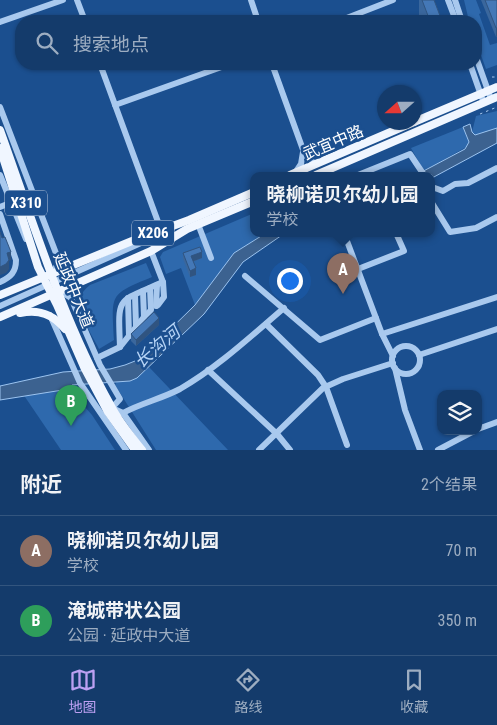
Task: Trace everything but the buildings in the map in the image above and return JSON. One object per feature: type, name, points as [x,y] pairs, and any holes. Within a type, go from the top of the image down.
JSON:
[{"type":"main road","name":"武宜中路","points":[[422,119],[497,87]]},
{"type":"main road","name":"武宜中路","points":[[326,172],[490,99]]},
{"type":"main road","name":"延政中大道","points":[[0,130],[70,336],[98,388],[107,413],[135,450]]},
{"type":"main road","name":"武宜中路","points":[[298,172],[395,130]]},
{"type":"main road","name":"延政中大道","points":[[0,148],[38,267],[52,285],[87,366]]},
{"type":"main road","name":"X206","points":[[1,317],[52,285],[161,230],[250,194]]},
{"type":"main road","name":"X206","points":[[0,295],[52,285],[151,251],[186,229],[250,203]]},
{"type":"main road","points":[[1,317],[38,311],[50,315],[59,322],[70,336]]},
{"type":"main road","name":"延政中大道","points":[[107,413],[142,450]]},
{"type":"street","points":[[20,15],[63,0]]},
{"type":"street","points":[[77,0],[83,15]]},
{"type":"street","points":[[251,0],[256,15]]},
{"type":"street","points":[[355,15],[393,0]]},
{"type":"street","points":[[448,0],[454,15]]},
{"type":"street","points":[[454,0],[460,15]]},
{"type":"street","points":[[0,22],[15,17]]},
{"type":"street","points":[[102,70],[161,230]]},
{"type":"street","points":[[115,105],[213,70]]},
{"type":"street","points":[[274,70],[306,158],[316,164]]},
{"type":"street","points":[[473,70],[484,92],[490,99]]},
{"type":"street","points":[[479,70],[484,92]]},
{"type":"street","points":[[0,107],[59,261],[52,285]]},
{"type":"street","points":[[294,172],[304,156],[303,151]]},
{"type":"street","points":[[373,172],[410,154],[422,172]]},
{"type":"street","points":[[435,189],[443,191],[455,184],[468,183],[497,168]]},
{"type":"street","points":[[0,175],[38,267]]},
{"type":"street","points":[[0,207],[10,203]]},
{"type":"street","points":[[435,208],[450,232],[476,228],[497,217]]},
{"type":"street","points":[[0,214],[16,260],[14,272],[0,282]]},
{"type":"street","points":[[52,285],[189,220]]},
{"type":"street","points":[[198,224],[211,258]]},
{"type":"street","points":[[0,307],[139,246],[186,229]]},
{"type":"street","points":[[346,237],[394,362],[405,410],[420,450]]},
{"type":"street","points":[[358,269],[404,251],[398,237]]},
{"type":"street","points":[[97,358],[120,348],[136,326],[158,305],[157,285],[151,251]]},
{"type":"street","points":[[245,276],[320,340],[376,318]]},
{"type":"street","points":[[52,285],[71,298],[100,365],[120,399],[107,413]]},
{"type":"street","points":[[120,348],[119,309],[128,298],[157,285]]},
{"type":"street","points":[[151,310],[157,285]]},
{"type":"street","points":[[143,291],[144,317]]},
{"type":"street","points":[[135,295],[136,326]]},
{"type":"street","points":[[382,334],[497,297]]},
{"type":"street","points":[[128,298],[129,336]]},
{"type":"street","points":[[107,413],[123,413],[168,396],[244,344],[284,308]]},
{"type":"street","points":[[50,315],[80,383],[107,413],[126,450]]},
{"type":"street","points":[[266,324],[318,375],[326,387],[347,444]]},
{"type":"street","points":[[419,355],[497,329]]},
{"type":"street","points":[[406,346],[414,348],[419,355],[418,368],[411,373],[402,373],[394,362],[397,349],[406,346]]},
{"type":"street","points":[[259,450],[326,387],[394,362]]},
{"type":"street","points":[[208,370],[277,434],[290,450]]},
{"type":"street","points":[[123,413],[149,450]]},
{"type":"street","points":[[482,428],[497,422]]},
{"type":"street","points":[[438,450],[466,435]]},
{"type":"path","points":[[492,77],[497,77]]},
{"type":"path","points":[[480,114],[497,108]]},
{"type":"shaded area","points":[[464,0],[476,0],[481,13],[479,15],[468,15]]},
{"type":"shaded area","points":[[482,22],[490,45],[497,43],[497,65],[486,69],[482,58]]},
{"type":"shaded area","points":[[497,111],[497,128],[481,135],[475,135],[472,132],[476,116]]},
{"type":"shaded area","points":[[463,127],[469,143],[468,146],[424,171],[411,148]]},
{"type":"shaded area","points":[[250,215],[250,237],[260,237],[234,253],[195,305],[181,268],[166,274],[160,257],[163,252]]},
{"type":"shaded area","points":[[146,263],[152,277],[127,288],[116,298],[113,313],[114,340],[99,349],[82,316],[80,299],[83,292],[90,285]]},
{"type":"shaded area","points":[[149,367],[228,450],[156,450],[115,385],[117,381],[134,378]]},
{"type":"shaded area","points":[[69,389],[92,415],[115,450],[61,450],[23,394]]},
{"type":"water","points":[[470,124],[475,135],[497,128],[497,143],[435,176],[435,172],[422,172],[465,149],[469,142],[463,127]]},
{"type":"water","name":"长沟河","points":[[260,237],[279,237],[243,262],[204,314],[137,378],[130,381],[72,385],[69,389],[0,400],[0,386],[63,372],[110,369],[140,359],[195,305],[234,253]]},
{"type":"place","name":"晓柳诺贝尔幼儿园","points":[[343,294]]},
{"type":"place","name":"淹城带状公园","points":[[71,426]]}]
